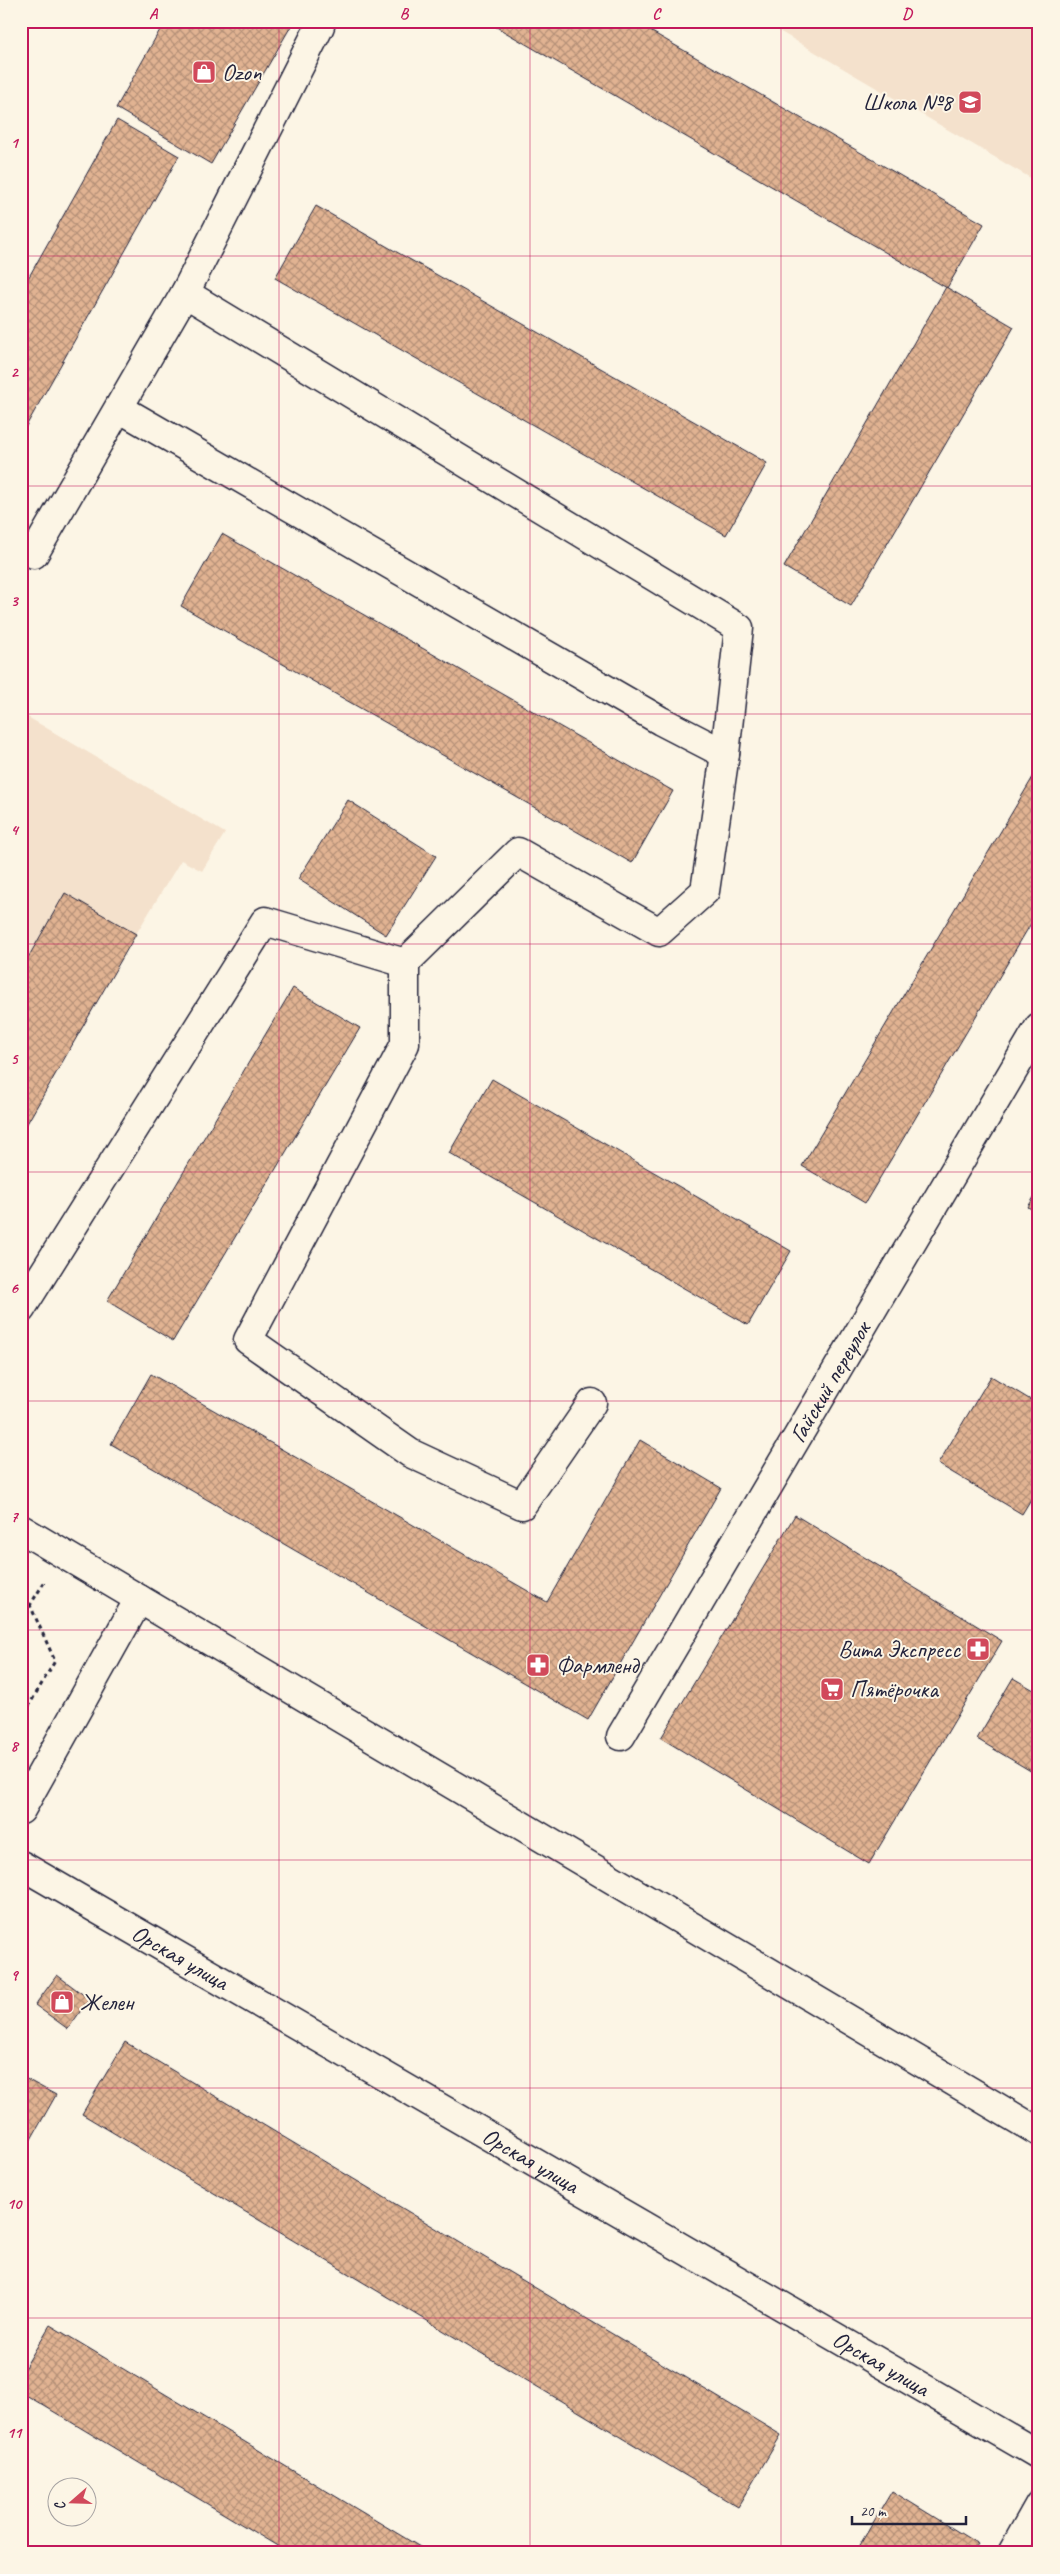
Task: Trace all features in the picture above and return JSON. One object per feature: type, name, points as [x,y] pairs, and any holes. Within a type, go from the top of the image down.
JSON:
[{"type":"street","points":[[21,546],[34,554],[185,294],[320,26],[316,21]]},
{"type":"street","points":[[185,294],[739,628],[725,754],[705,891],[659,932],[518,852],[405,963],[405,1044],[248,1340],[410,1452],[522,1505],[592,1403]]},
{"type":"street","points":[[118,408],[652,716],[725,754]]},
{"type":"street","points":[[21,1309],[265,921],[405,963]]},
{"type":"street","name":"Гайский переулок","points":[[621,1736],[1039,1027]]},
{"type":"street","points":[[21,1529],[1039,2132]]},
{"type":"street","points":[[21,1810],[139,1599]]},
{"type":"street","name":"Орская улица","points":[[21,1865],[1039,2455]]},
{"type":"street","points":[[1012,2553],[1039,2505]]},
{"type":"path","points":[[21,1620],[62,1553]]},
{"type":"path","points":[[21,1603],[30,1605]]},
{"type":"path","points":[[21,1719],[55,1661],[30,1605]]},
{"type":"shaded area","name":"Школа №8","points":[[762,21],[1039,21],[1039,183]]},
{"type":"shaded area","points":[[21,713],[225,833],[202,871],[181,860],[136,934],[21,1134]]},
{"type":"building","points":[[165,21],[294,21],[211,164],[116,108]]},
{"type":"building","points":[[486,21],[633,21],[984,224],[947,288]]},
{"type":"building","points":[[117,120],[179,156],[21,435],[21,291]]},
{"type":"building","points":[[316,206],[767,463],[726,535],[275,278]]},
{"type":"building","points":[[946,287],[1014,327],[851,606],[784,567]]},
{"type":"building","points":[[222,534],[673,791],[632,863],[181,606]]},
{"type":"building","points":[[1039,767],[1039,910],[865,1203],[802,1166]]},
{"type":"building","points":[[348,800],[436,856],[386,935],[298,879]]},
{"type":"building","points":[[65,893],[136,934],[21,1134],[21,970]]},
{"type":"building","points":[[293,988],[360,1028],[173,1341],[107,1301]]},
{"type":"building","points":[[492,1079],[791,1251],[748,1325],[449,1153]]},
{"type":"building","points":[[1039,1189],[1039,1214],[1028,1207]]},
{"type":"building","points":[[151,1374],[547,1602],[640,1440],[721,1488],[588,1720],[111,1444]]},
{"type":"building","points":[[991,1376],[1039,1405],[1039,1486],[1022,1514],[938,1464]]},
{"type":"building","name":"Пятёрочка","points":[[795,1515],[1002,1641],[869,1864],[661,1738]]},
{"type":"building","points":[[1013,1678],[1039,1693],[1039,1776],[977,1739]]},
{"type":"building","name":"Желен","points":[[57,1975],[89,1999],[68,2029],[35,2005]]},
{"type":"building","points":[[125,2042],[781,2435],[738,2507],[82,2114]]},
{"type":"building","points":[[21,2076],[56,2095],[21,2157]]},
{"type":"building","points":[[50,2325],[430,2553],[289,2553],[21,2392],[21,2374]]},
{"type":"building","points":[[892,2491],[978,2544],[972,2553],[855,2553]]},
{"type":"place","name":"Ozon","points":[[204,72]]},
{"type":"place","name":"Школа №8","points":[[970,102]]},
{"type":"place","name":"Вита Экспресс","points":[[978,1649]]},
{"type":"place","name":"Фармленд","points":[[538,1665]]},
{"type":"place","name":"Пятёрочка","points":[[832,1689]]},
{"type":"place","name":"Желен","points":[[62,2002]]}]
